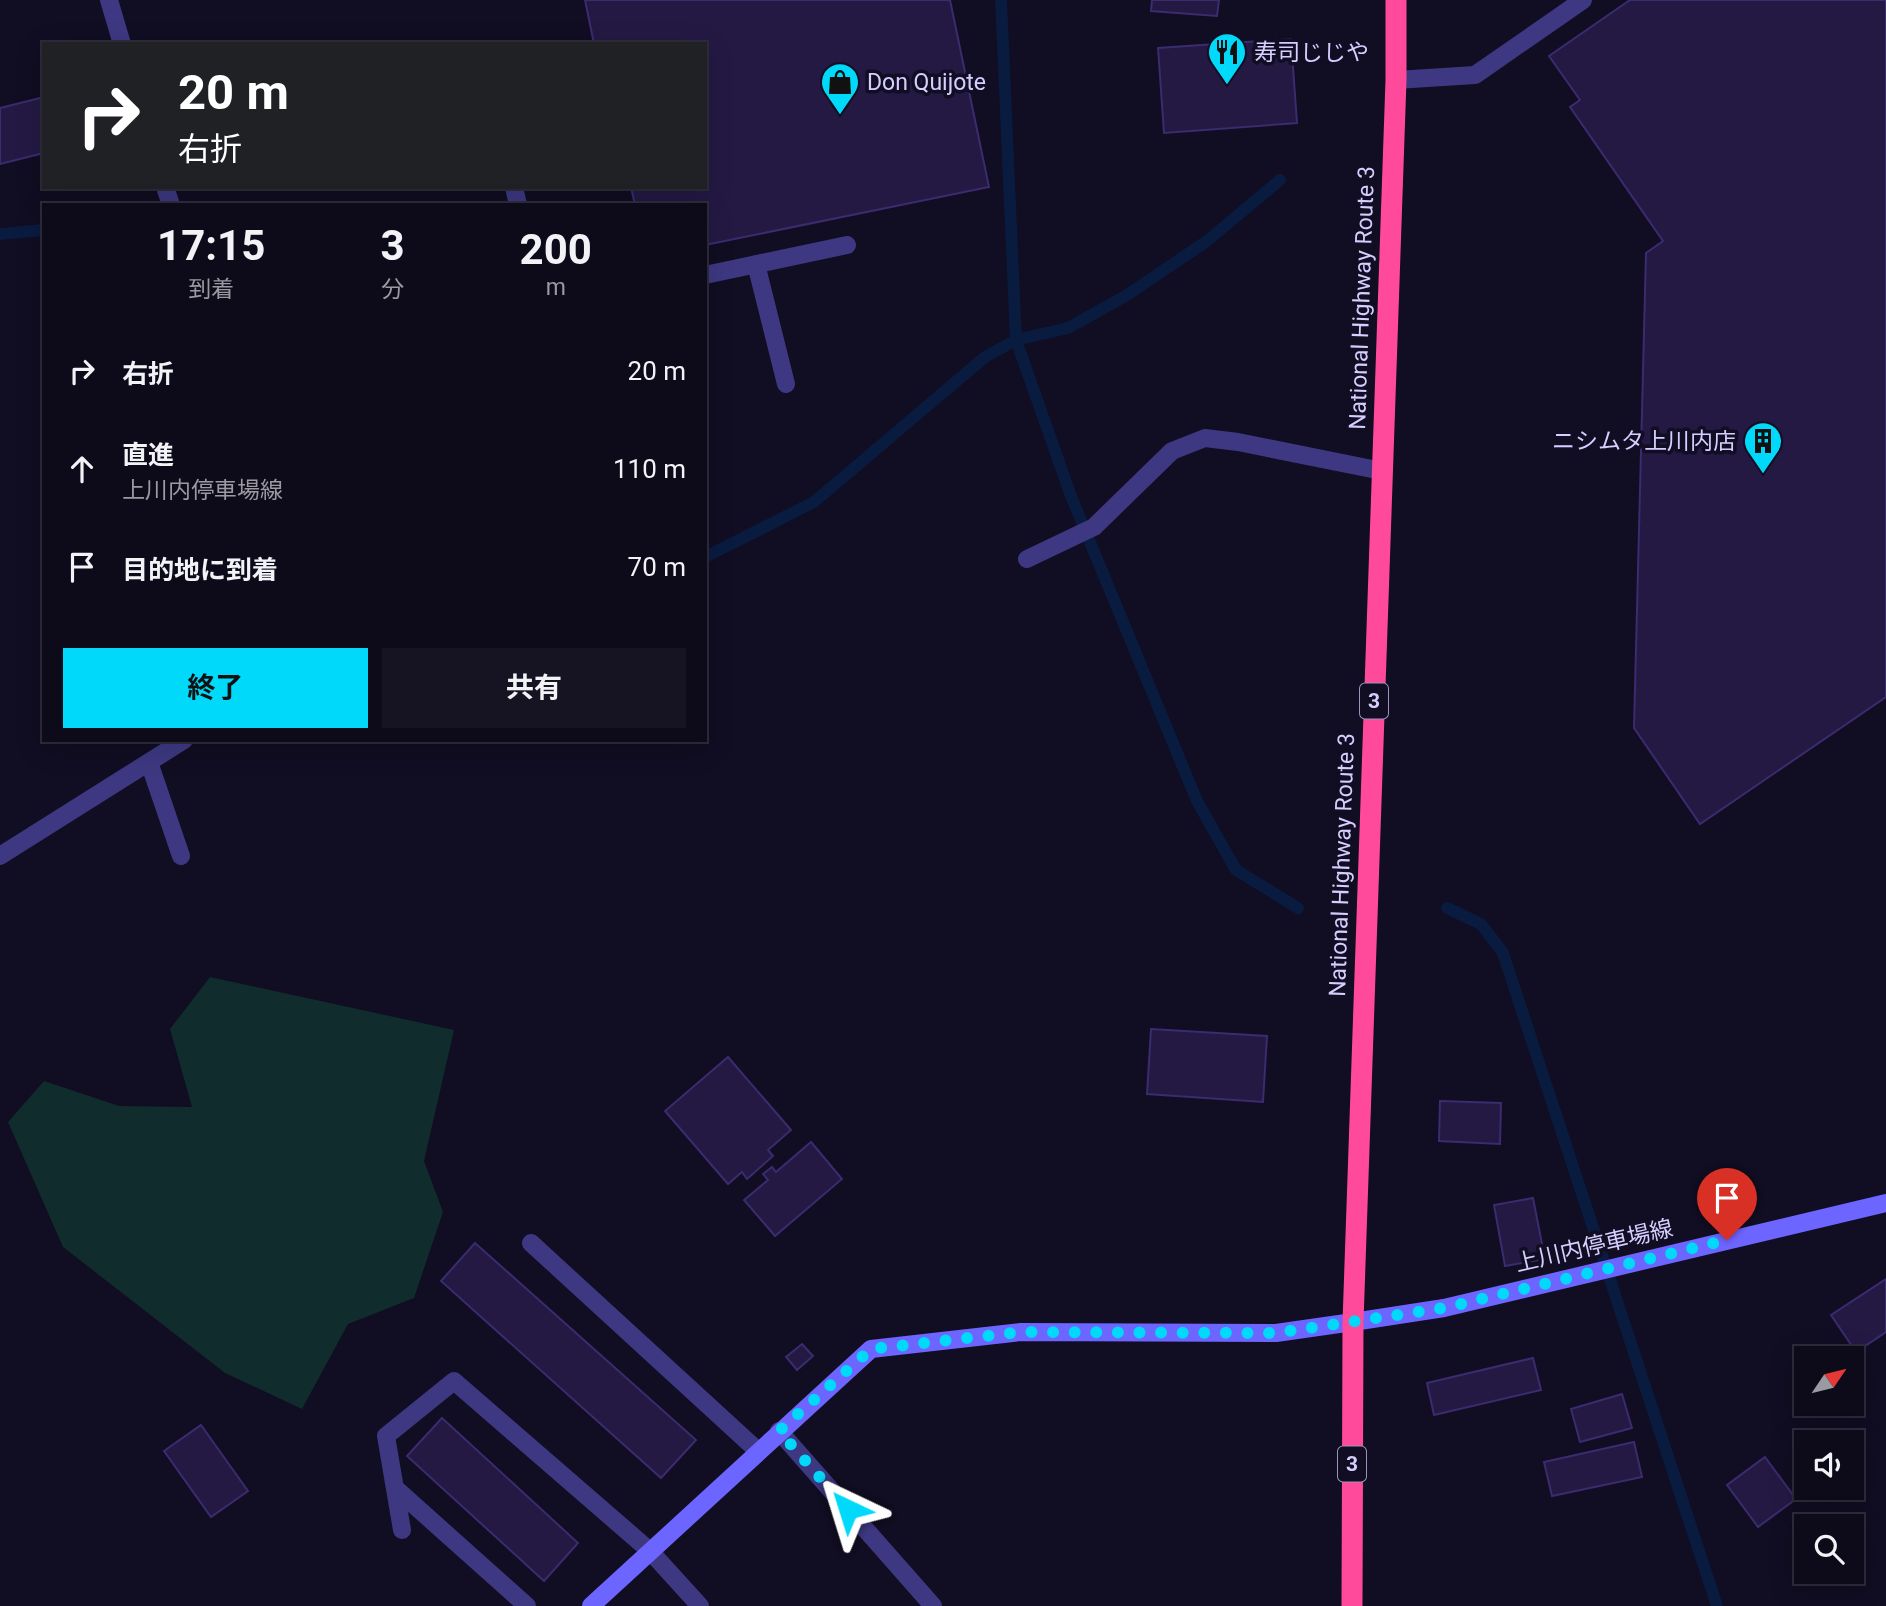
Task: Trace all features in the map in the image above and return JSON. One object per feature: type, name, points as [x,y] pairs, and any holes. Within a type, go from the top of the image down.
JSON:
[{"type":"highway","name":"National Highway Route 3","points":[[1352,1606],[1353,1322],[1396,79],[1396,0]]},
{"type":"street","points":[[109,0],[121,42]]},
{"type":"street","points":[[1396,79],[1475,75],[1583,0]]},
{"type":"street","points":[[707,275],[847,245]]},
{"type":"street","points":[[756,264],[786,384]]},
{"type":"street","points":[[1027,559],[1094,527],[1172,451],[1205,438],[1238,442],[1382,471]]},
{"type":"street","points":[[0,856],[181,742]]},
{"type":"street","points":[[149,762],[181,856]]},
{"type":"street","name":"上川内停車場線","points":[[591,1606],[871,1349],[1021,1332],[1276,1333],[1353,1322],[1444,1308],[1886,1203]]},
{"type":"street","points":[[531,1243],[758,1451]]},
{"type":"street","points":[[401,1530],[386,1436],[454,1381],[650,1551],[700,1606]]},
{"type":"street","points":[[779,1431],[933,1606]]},
{"type":"street","points":[[395,1488],[527,1606]]},
{"type":"green space","points":[[210,977],[454,1030],[424,1161],[443,1212],[414,1298],[348,1324],[302,1409],[225,1373],[63,1247],[8,1122],[44,1081],[119,1106],[192,1107],[170,1029]]},
{"type":"building","name":"Don Quijote","points":[[585,0],[950,0],[989,187],[707,245],[707,203],[635,203],[631,189],[707,189],[707,42],[594,42]]},
{"type":"building","points":[[1152,0],[1219,0],[1217,16],[1151,11]]},
{"type":"building","name":"ニシムタ上川内店","points":[[1630,0],[1886,0],[1886,697],[1700,824],[1634,728],[1646,253],[1663,241],[1570,107],[1580,100],[1549,56]]},
{"type":"building","name":"寿司じじや","points":[[1291,39],[1297,123],[1164,133],[1158,48]]},
{"type":"building","points":[[42,98],[42,154],[0,164],[0,108]]},
{"type":"building","points":[[1151,1029],[1267,1036],[1263,1102],[1147,1094]]},
{"type":"building","points":[[728,1057],[791,1130],[768,1150],[773,1156],[747,1179],[742,1172],[728,1184],[665,1111]]},
{"type":"building","points":[[1440,1101],[1501,1103],[1500,1144],[1439,1141]]},
{"type":"building","points":[[811,1142],[842,1179],[775,1236],[744,1200],[768,1180],[763,1174],[772,1167],[776,1172]]},
{"type":"building","points":[[1533,1198],[1545,1259],[1505,1266],[1494,1205]]},
{"type":"building","points":[[475,1243],[696,1440],[661,1478],[441,1281]]},
{"type":"building","points":[[1886,1279],[1886,1332],[1864,1347],[1852,1346],[1831,1315]]},
{"type":"building","points":[[802,1344],[813,1356],[797,1370],[786,1357]]},
{"type":"building","points":[[1533,1358],[1541,1390],[1434,1415],[1427,1383]]},
{"type":"building","points":[[1622,1394],[1632,1428],[1580,1442],[1571,1409]]},
{"type":"building","points":[[442,1418],[578,1543],[544,1581],[407,1456]]},
{"type":"building","points":[[201,1425],[248,1491],[211,1517],[164,1451]]},
{"type":"building","points":[[1634,1442],[1642,1477],[1552,1496],[1544,1462]]},
{"type":"building","points":[[1765,1457],[1795,1500],[1758,1527],[1727,1485]]},
{"type":"waterway","points":[[1001,0],[1016,340],[1071,496],[1197,801],[1236,870],[1298,908]]},
{"type":"waterway","points":[[707,556],[814,502],[985,357],[1016,340],[1068,328],[1127,295],[1207,241],[1280,180]]},
{"type":"waterway","points":[[0,234],[42,230]]},
{"type":"waterway","points":[[1447,908],[1481,924],[1503,953],[1717,1606]]},
{"type":"place","name":"寿司じじや","points":[[1227,86]]},
{"type":"place","name":"Don Quijote","points":[[840,116]]},
{"type":"place","name":"ニシムタ上川内店","points":[[1763,475]]},
{"type":"route","points":[[848,1509],[779,1431],[871,1349],[1021,1332],[1276,1333],[1444,1308],[1727,1240]]}]
